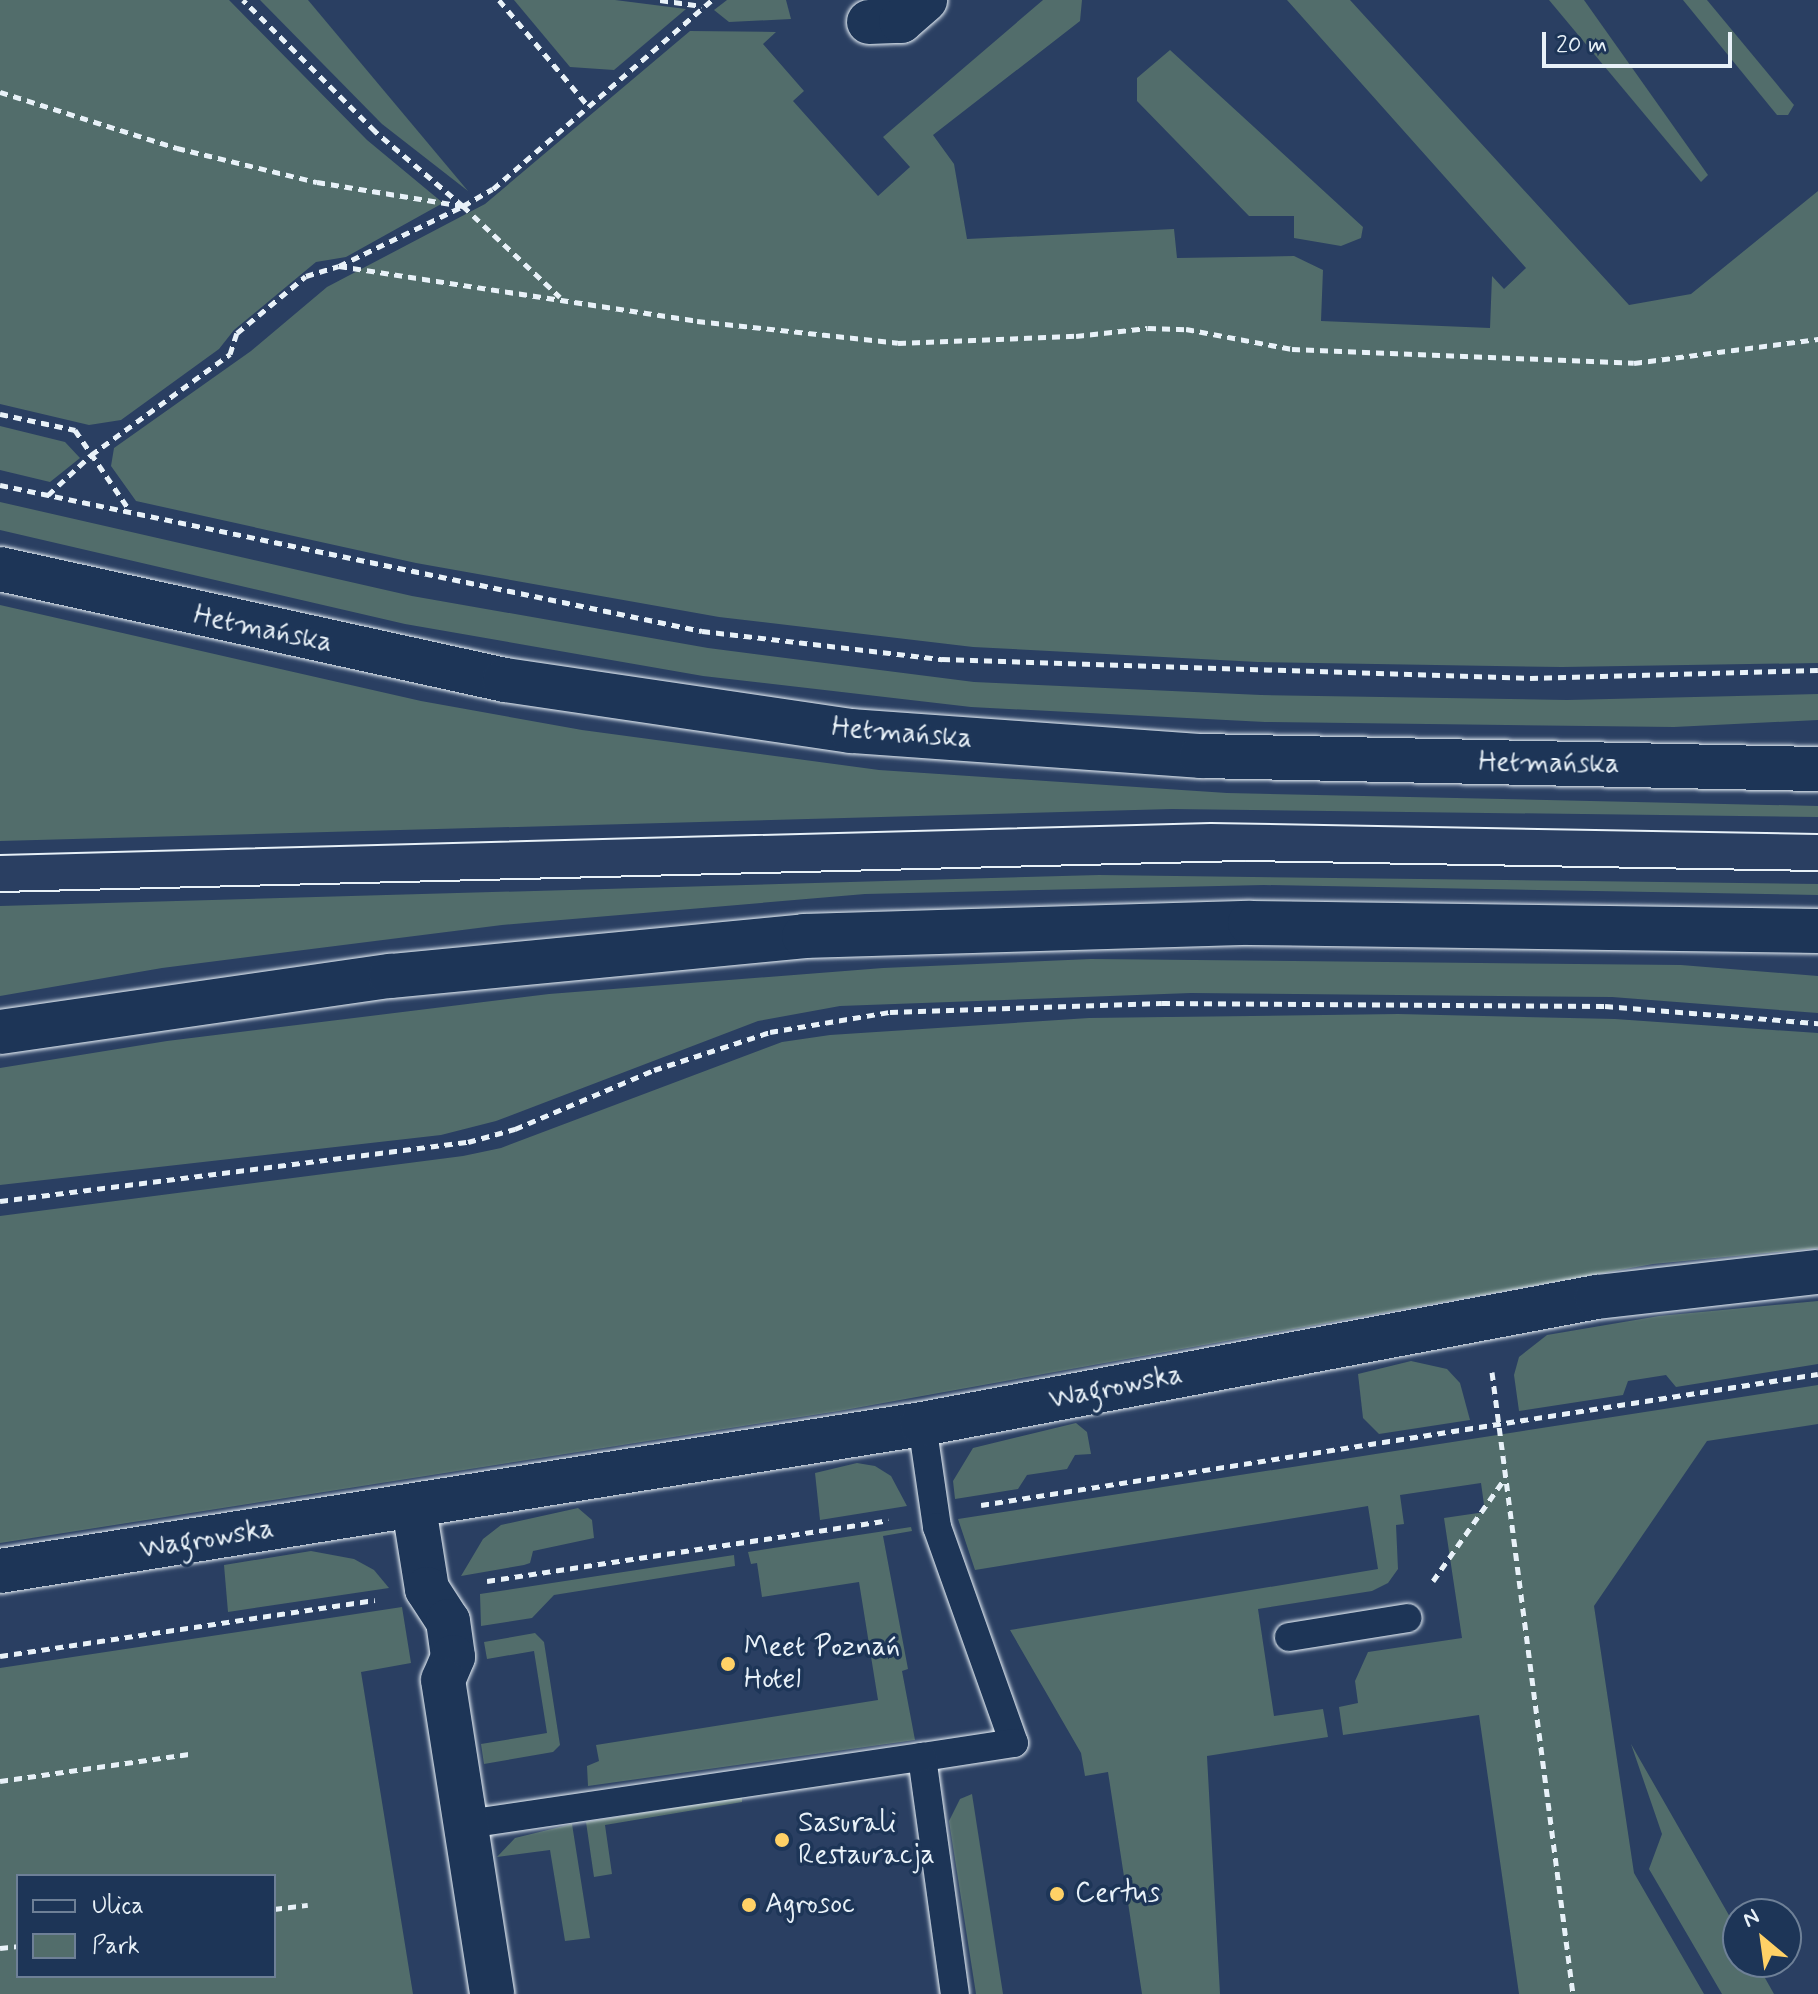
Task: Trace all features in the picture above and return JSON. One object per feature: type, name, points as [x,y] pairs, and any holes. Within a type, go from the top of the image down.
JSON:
[{"type":"street","points":[[869,22],[901,21],[925,0]]},
{"type":"street","name":"Hetmańska","points":[[0,569],[505,680],[851,731],[1201,756],[1691,767],[1818,766]]},
{"type":"street","points":[[0,1032],[391,976],[804,936],[1250,923],[1696,928],[1818,934]]},
{"type":"street","name":"Wagrowska","points":[[0,1571],[414,1508],[922,1424],[1597,1297],[1818,1272]]},
{"type":"street","points":[[414,1508],[427,1589],[448,1621],[453,1657],[443,1680],[492,1994]]},
{"type":"lane","points":[[467,1824],[1014,1743],[937,1527],[922,1424]]},
{"type":"lane","points":[[1289,1637],[1407,1618]]},
{"type":"lane","points":[[922,1757],[955,1994]]},
{"type":"path","points":[[243,0],[353,110],[561,297]]},
{"type":"path","points":[[499,0],[589,107]]},
{"type":"path","points":[[660,0],[704,7]]},
{"type":"path","points":[[48,495],[91,455],[230,354],[237,333],[306,276],[339,266],[493,189],[712,0]]},
{"type":"path","points":[[0,92],[177,148],[286,175],[463,206]]},
{"type":"path","points":[[339,266],[561,297],[697,321],[898,343],[1076,336],[1148,328],[1186,329],[1292,349],[1634,363],[1818,339]]},
{"type":"path","points":[[0,414],[75,430],[130,511]]},
{"type":"path","points":[[0,485],[702,631],[942,659],[1530,678],[1818,670]]},
{"type":"path","points":[[0,1201],[468,1142],[515,1129],[654,1070],[770,1032],[890,1012],[1162,1003],[1605,1006],[1818,1023]]},
{"type":"path","points":[[1484,1318],[1573,1994]]},
{"type":"path","points":[[1407,1618],[1505,1476]]},
{"type":"path","points":[[0,1781],[189,1754]]},
{"type":"path","points":[[276,1909],[308,1905]]},
{"type":"green space","points":[[0,0],[229,0],[367,140],[443,203],[346,257],[316,262],[234,330],[219,349],[121,420],[89,425],[0,404]]},
{"type":"green space","points":[[260,0],[308,0],[468,191],[382,124]]},
{"type":"green space","points":[[514,0],[615,0],[686,9],[614,70],[570,67]]},
{"type":"green space","points":[[727,0],[786,0],[791,19],[729,22],[714,10]]},
{"type":"green space","points":[[1043,0],[1082,0],[1080,21],[933,135],[954,164],[967,239],[1174,229],[1177,258],[1294,256],[1323,270],[1321,321],[1490,328],[1492,276],[1504,289],[1526,268],[1287,0],[1350,0],[1629,305],[1691,294],[1818,191],[1818,663],[1562,667],[1258,662],[973,647],[719,617],[416,563],[136,501],[111,466],[114,448],[251,351],[327,287],[485,204],[690,31],[776,32],[763,44],[804,91],[793,101],[878,196],[910,167],[883,137]]},
{"type":"green space","points":[[1549,0],[1584,0],[1708,175],[1701,182]]},
{"type":"green space","points":[[1683,0],[1707,0],[1794,105],[1788,115],[1777,115]]},
{"type":"green space","points":[[1170,50],[1363,227],[1361,238],[1341,246],[1294,238],[1294,216],[1249,216],[1137,101],[1137,78]]},
{"type":"green space","points":[[0,426],[65,442],[80,458],[50,482],[0,470]]},
{"type":"green space","points":[[0,502],[412,596],[708,648],[974,682],[1261,695],[1567,700],[1818,694],[1818,720],[1674,727],[1265,722],[971,707],[703,676],[405,624],[0,530]]},
{"type":"green space","points":[[0,605],[421,701],[582,730],[879,770],[1227,793],[1818,806],[1818,817],[1172,809],[0,841]]},
{"type":"green space","points":[[1099,875],[1818,884],[1818,895],[1264,885],[865,894],[502,925],[162,968],[0,996],[0,906]]},
{"type":"green space","points":[[1091,959],[1681,965],[1818,976],[1818,1013],[1612,997],[1191,993],[840,1006],[758,1021],[496,1121],[441,1135],[0,1185],[0,1068],[167,1041],[549,994],[883,968]]},
{"type":"green space","points":[[1398,1014],[1615,1019],[1818,1033],[1818,1248],[1653,1264],[839,1411],[0,1543],[0,1216],[463,1156],[501,1148],[782,1042],[830,1035],[1089,1018]]},
{"type":"green space","points":[[1818,1301],[1818,1364],[1676,1387],[1666,1375],[1628,1381],[1623,1395],[1519,1411],[1514,1375],[1519,1357],[1547,1335],[1659,1316]]},
{"type":"green space","points":[[1411,1361],[1447,1369],[1460,1383],[1470,1420],[1379,1434],[1363,1418],[1358,1374]]},
{"type":"green space","points":[[1818,1385],[1818,1424],[1707,1441],[1594,1606],[1634,1873],[1704,1994],[1519,1994],[1479,1715],[1343,1735],[1339,1707],[1358,1703],[1355,1681],[1368,1652],[1462,1638],[1444,1518],[1485,1512],[1481,1483],[1400,1495],[1404,1524],[1396,1525],[1398,1569],[1388,1583],[1372,1591],[1258,1609],[1274,1716],[1323,1709],[1328,1737],[1207,1756],[1220,1994],[1142,1994],[1108,1772],[1085,1776],[1081,1753],[1010,1630],[1378,1569],[1368,1506],[975,1570],[958,1519]]},
{"type":"green space","points":[[1076,1423],[1087,1432],[1091,1454],[1075,1455],[1067,1469],[1027,1475],[1018,1489],[955,1499],[953,1481],[973,1448]]},
{"type":"green space","points":[[857,1463],[875,1466],[891,1476],[907,1506],[820,1520],[815,1473]]},
{"type":"green space","points":[[578,1508],[592,1520],[594,1538],[533,1551],[530,1563],[524,1565],[461,1576],[483,1539],[501,1525]]},
{"type":"green space","points":[[911,1527],[912,1531],[883,1536],[908,1669],[902,1671],[915,1740],[588,1786],[587,1766],[599,1761],[596,1745],[878,1700],[859,1582],[762,1597],[757,1563],[751,1564],[748,1552]]},
{"type":"green space","points":[[311,1551],[354,1559],[374,1570],[389,1588],[228,1612],[224,1565]]},
{"type":"green space","points":[[734,1555],[735,1566],[554,1595],[532,1618],[481,1626],[480,1594]]},
{"type":"green space","points":[[402,1607],[411,1663],[361,1672],[413,1994],[0,1994],[0,1668]]},
{"type":"green space","points":[[535,1633],[544,1642],[560,1745],[553,1752],[484,1764],[481,1744],[547,1733],[534,1651],[487,1659],[484,1642]]},
{"type":"green space","points":[[1631,1744],[1722,1903],[1722,1978],[1765,1978],[1774,1994],[1722,1994],[1649,1869],[1662,1834]]},
{"type":"green space","points":[[972,1794],[1003,1994],[976,1994],[949,1821],[960,1799]]},
{"type":"green space","points":[[742,1797],[742,1802],[605,1825],[612,1874],[594,1877],[586,1822]]},
{"type":"green space","points":[[572,1824],[590,1938],[565,1941],[550,1850],[497,1857],[515,1838]]},
{"type":"tram line","points":[[0,855],[1211,823],[1818,834]]},
{"type":"tram line","points":[[0,892],[1246,861],[1818,871]]},
{"type":"place","name":"Meet Poznań Hotel","points":[[728,1664]]},
{"type":"place","name":"Sasurali Restauracja","points":[[782,1840]]},
{"type":"place","name":"Certus","points":[[1057,1894]]},
{"type":"place","name":"Agrosoc","points":[[749,1905]]}]
